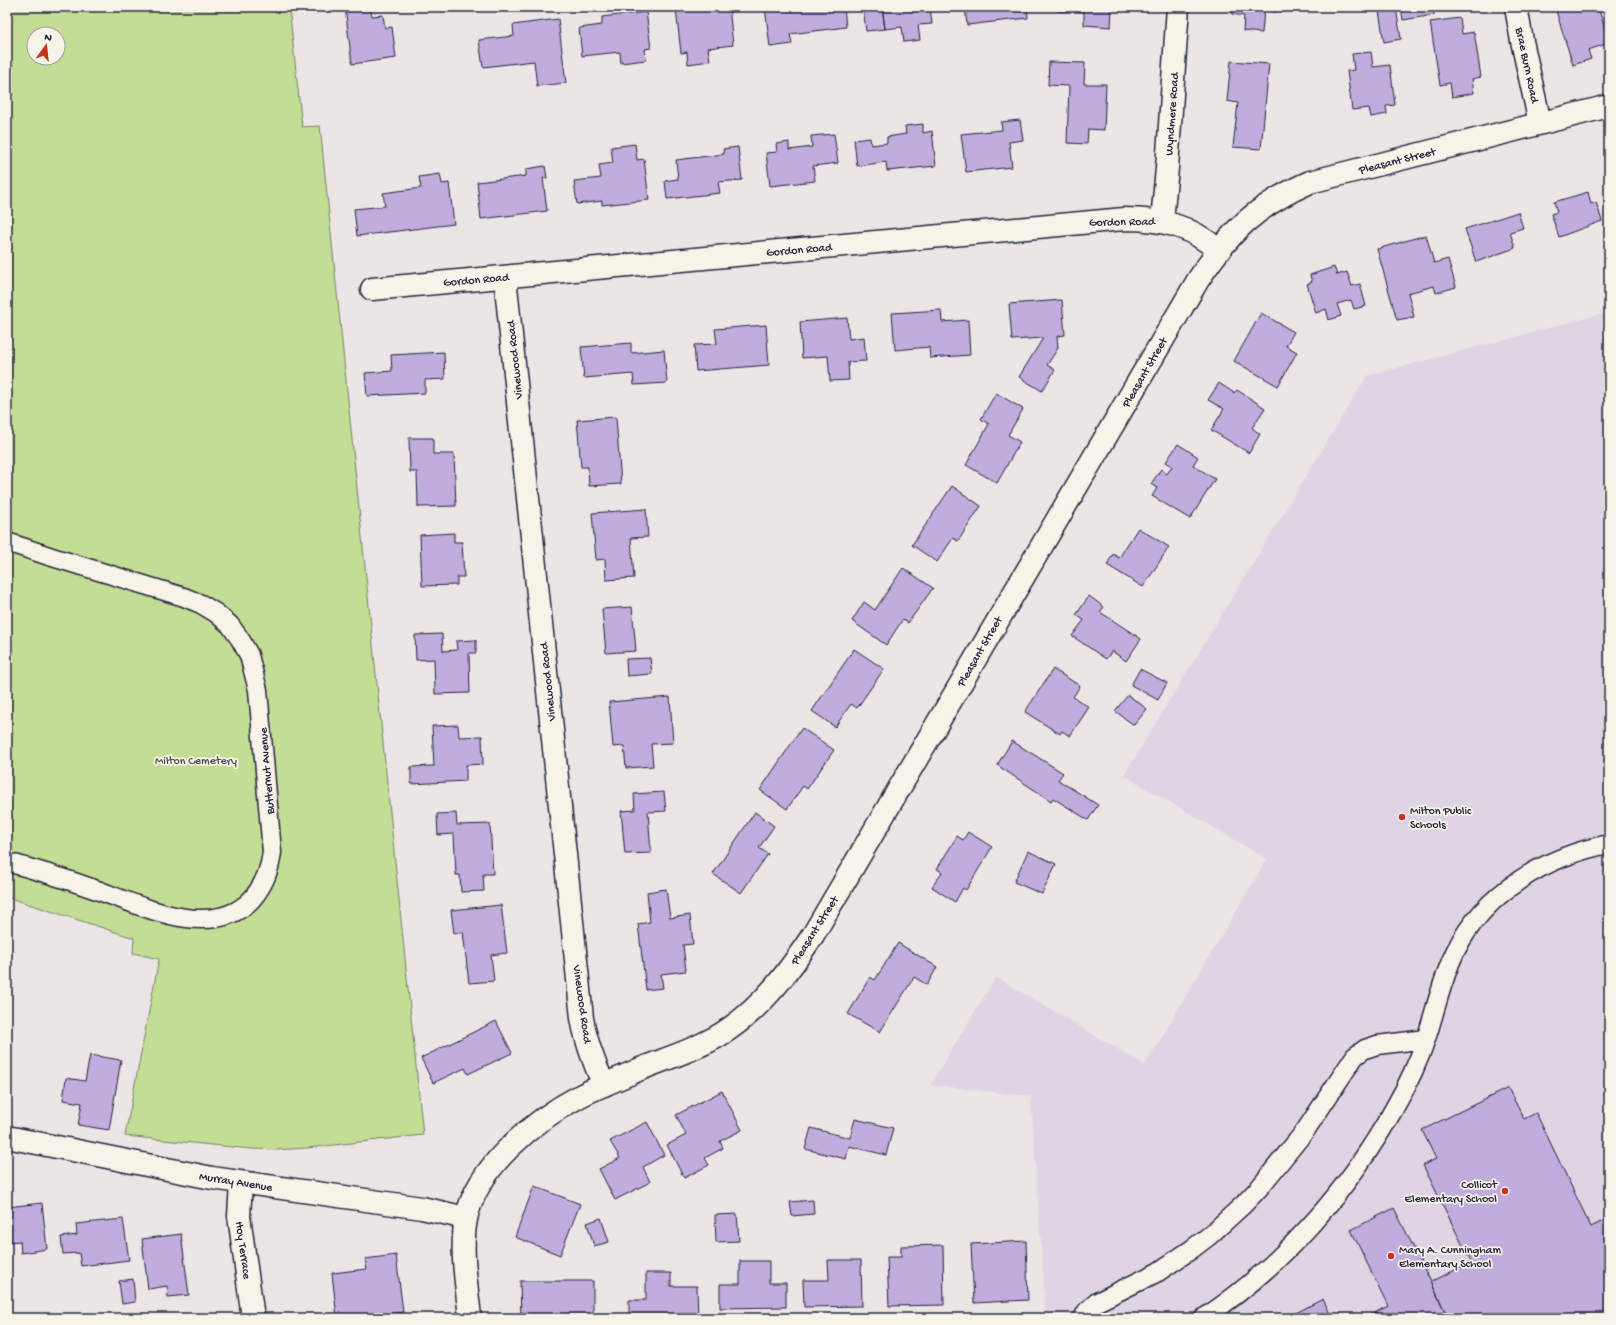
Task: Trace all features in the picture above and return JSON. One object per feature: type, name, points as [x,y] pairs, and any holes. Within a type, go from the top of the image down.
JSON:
[{"type":"street","name":"Wyndmere Road","points":[[1162,221],[1178,7]]},
{"type":"street","name":"Brae Burn Road","points":[[1516,7],[1540,123]]},
{"type":"street","name":"Pleasant Street","points":[[470,1318],[464,1255],[466,1218],[471,1204],[485,1176],[495,1162],[506,1151],[532,1128],[563,1106],[604,1085],[709,1041],[728,1030],[759,1005],[774,990],[817,928],[1198,280],[1218,250],[1246,221],[1259,210],[1274,199],[1310,182],[1609,106]]},
{"type":"street","name":"Gordon Road","points":[[372,289],[1101,220],[1143,219],[1162,221],[1192,232],[1207,240],[1218,250]]},
{"type":"street","name":"Vinewood Road","points":[[505,277],[582,1018],[592,1057],[604,1085]]},
{"type":"street","name":"Murray Avenue","points":[[7,1137],[241,1183],[422,1208],[466,1218]]},
{"type":"street","name":"Hoy Terrace","points":[[241,1183],[239,1216],[253,1318]]},
{"type":"lane","name":"Butternut Avenue","points":[[7,542],[184,597],[201,604],[216,613],[230,625],[249,655],[258,690],[272,852],[270,867],[265,881],[247,904],[222,917],[207,920],[174,916],[72,881],[7,862]]},
{"type":"lane","points":[[1204,1318],[1234,1296],[1299,1238],[1336,1195],[1367,1154],[1396,1106],[1418,1062],[1443,983],[1456,950],[1465,934],[1481,913],[1502,893],[1536,870],[1578,852],[1609,844]]},
{"type":"lane","points":[[1083,1318],[1086,1311],[1097,1302],[1139,1282],[1176,1261],[1210,1236],[1232,1216],[1260,1187],[1291,1150],[1346,1067],[1355,1056],[1365,1048],[1377,1045],[1426,1039]]},
{"type":"shaded area","name":"Milton Public Schools","points":[[1609,312],[1609,1318],[1046,1318],[1031,1096],[930,1085],[996,977],[1145,1065],[1267,859],[1124,775],[1367,376]]},
{"type":"green space","name":"Milton Cemetery","points":[[7,7],[289,7],[302,127],[320,126],[423,1135],[277,1150],[251,1149],[125,1136],[159,959],[133,953],[134,938],[7,897]]},
{"type":"building","points":[[345,7],[381,7],[371,10],[372,16],[383,15],[385,28],[392,27],[396,58],[352,64]]},
{"type":"building","points":[[695,7],[729,7],[733,45],[708,48],[710,61],[688,64],[687,52],[681,53],[676,9]]},
{"type":"building","points":[[765,7],[844,7],[846,27],[790,34],[792,44],[770,47]]},
{"type":"building","points":[[863,7],[882,7],[885,29],[866,31]]},
{"type":"building","points":[[882,7],[930,7],[932,24],[918,25],[920,40],[904,42],[902,27],[885,29]]},
{"type":"building","points":[[965,7],[1027,7],[1028,18],[967,25]]},
{"type":"building","points":[[1058,7],[1112,7],[1111,27],[1084,25],[1084,11],[1058,11]]},
{"type":"building","points":[[1233,7],[1276,7],[1276,12],[1264,10],[1262,33],[1243,31],[1244,16],[1232,14]]},
{"type":"building","points":[[1401,7],[1433,7],[1434,15],[1403,20]]},
{"type":"building","points":[[1567,7],[1598,7],[1609,41],[1609,43],[1588,50],[1591,59],[1573,65],[1556,11]]},
{"type":"building","points":[[1396,8],[1401,39],[1384,42],[1379,11]]},
{"type":"building","points":[[646,12],[651,48],[645,49],[646,60],[621,63],[620,52],[582,56],[579,28],[602,25],[602,17]]},
{"type":"building","points":[[1460,18],[1462,34],[1474,32],[1481,77],[1472,79],[1474,93],[1452,97],[1450,83],[1440,85],[1430,22]]},
{"type":"building","points":[[558,19],[566,83],[537,86],[534,61],[483,67],[479,40],[514,36],[513,25]]},
{"type":"building","points":[[1371,52],[1373,67],[1390,65],[1395,105],[1386,106],[1387,114],[1371,117],[1369,108],[1352,110],[1347,71],[1354,70],[1352,54]]},
{"type":"building","points":[[1231,61],[1269,64],[1261,149],[1233,147],[1238,103],[1227,101]]},
{"type":"building","points":[[1049,62],[1085,63],[1084,84],[1106,84],[1104,130],[1088,129],[1087,144],[1067,143],[1069,86],[1048,85]]},
{"type":"building","points":[[1020,120],[1023,140],[1009,142],[1012,167],[966,172],[961,134],[1002,130],[1001,122]]},
{"type":"building","points":[[923,124],[923,133],[932,131],[936,166],[887,171],[886,162],[857,166],[854,140],[870,138],[871,145],[887,143],[887,137],[906,134],[905,126]]},
{"type":"building","points":[[834,134],[838,163],[813,166],[815,181],[770,186],[766,153],[777,152],[776,144],[789,142],[789,150],[812,147],[811,136]]},
{"type":"building","points":[[635,144],[637,160],[644,159],[649,200],[602,205],[602,201],[577,204],[574,181],[601,178],[599,165],[613,163],[611,147]]},
{"type":"building","points":[[738,147],[742,180],[718,182],[720,193],[667,199],[665,181],[678,179],[676,160],[724,154],[723,149]]},
{"type":"building","points":[[545,166],[547,178],[543,178],[547,211],[481,219],[477,182],[526,176],[526,169]]},
{"type":"building","points":[[440,174],[442,184],[449,183],[454,224],[357,236],[354,209],[385,206],[383,193],[421,188],[419,177]]},
{"type":"building","points":[[1588,192],[1591,204],[1596,202],[1602,221],[1559,237],[1551,214],[1557,212],[1554,202]]},
{"type":"building","points":[[1518,212],[1523,228],[1510,232],[1515,248],[1476,262],[1465,229]]},
{"type":"building","points":[[1426,235],[1434,263],[1448,259],[1456,287],[1436,293],[1434,286],[1408,293],[1414,317],[1397,320],[1377,249]]},
{"type":"building","points":[[1334,267],[1337,275],[1347,272],[1352,286],[1360,284],[1366,306],[1354,309],[1351,300],[1337,304],[1341,316],[1329,320],[1326,309],[1316,313],[1307,284],[1312,282],[1310,275]]},
{"type":"building","points":[[1062,300],[1065,335],[1057,336],[1058,348],[1047,365],[1055,370],[1042,391],[1019,377],[1043,338],[1012,340],[1009,304]]},
{"type":"building","points":[[941,310],[942,322],[968,320],[970,355],[930,358],[929,347],[895,350],[892,313]]},
{"type":"building","points":[[1261,313],[1294,332],[1286,346],[1297,352],[1278,386],[1234,361]]},
{"type":"building","points":[[847,318],[849,339],[864,337],[866,361],[848,362],[849,380],[830,381],[828,356],[802,358],[800,322]]},
{"type":"building","points":[[766,325],[769,365],[696,371],[694,345],[717,344],[715,329]]},
{"type":"building","points":[[631,343],[631,353],[664,350],[667,383],[634,385],[633,374],[584,378],[581,347]]},
{"type":"building","points":[[444,352],[445,379],[425,380],[425,393],[367,396],[365,373],[392,371],[391,355]]},
{"type":"building","points":[[1219,383],[1234,393],[1237,390],[1265,408],[1252,428],[1260,434],[1249,453],[1211,430],[1224,409],[1208,400]]},
{"type":"building","points":[[996,393],[1023,409],[1008,435],[1020,442],[997,483],[966,465],[989,424],[981,419]]},
{"type":"building","points":[[616,417],[621,484],[589,486],[588,467],[581,467],[577,420]]},
{"type":"building","points":[[409,438],[433,438],[433,454],[454,454],[456,506],[418,507],[417,472],[410,472]]},
{"type":"building","points":[[1178,444],[1198,457],[1193,465],[1215,479],[1190,519],[1152,496],[1157,488],[1151,484],[1161,469],[1167,474],[1172,466],[1166,462]]},
{"type":"building","points":[[952,486],[981,506],[958,541],[953,538],[937,562],[912,545]]},
{"type":"building","points":[[646,509],[648,537],[631,538],[634,578],[606,580],[605,559],[596,560],[592,513]]},
{"type":"building","points":[[1138,528],[1169,547],[1143,587],[1107,565],[1113,554],[1119,558]]},
{"type":"building","points":[[454,533],[454,542],[462,542],[464,577],[457,577],[457,585],[422,586],[420,535]]},
{"type":"building","points":[[903,568],[933,588],[908,623],[903,619],[886,645],[852,621],[864,602],[875,610]]},
{"type":"building","points":[[1089,596],[1104,607],[1100,612],[1141,639],[1126,661],[1112,651],[1106,659],[1072,636],[1084,620],[1076,615]]},
{"type":"building","points":[[632,607],[636,651],[606,653],[602,609]]},
{"type":"building","points":[[442,634],[443,651],[457,650],[456,641],[476,640],[476,653],[469,653],[470,693],[435,694],[434,659],[416,660],[415,635]]},
{"type":"building","points":[[854,649],[884,669],[857,708],[851,704],[835,727],[812,711]]},
{"type":"building","points":[[650,658],[652,674],[627,676],[626,659]]},
{"type":"building","points":[[1053,669],[1080,686],[1073,697],[1089,707],[1070,736],[1062,731],[1060,734],[1025,712]]},
{"type":"building","points":[[1140,669],[1167,683],[1158,700],[1131,685]]},
{"type":"building","points":[[1128,695],[1147,709],[1134,725],[1115,711]]},
{"type":"building","points":[[670,697],[673,743],[651,744],[653,766],[626,768],[624,746],[613,747],[609,702]]},
{"type":"building","points":[[458,725],[459,737],[482,736],[483,764],[466,765],[466,781],[411,784],[411,767],[434,766],[432,726]]},
{"type":"building","points":[[802,728],[834,750],[807,789],[803,786],[787,809],[760,790]]},
{"type":"building","points":[[1012,741],[1063,773],[1058,780],[1098,805],[1088,820],[1053,798],[1051,801],[997,765]]},
{"type":"building","points":[[664,792],[666,811],[648,812],[651,853],[625,854],[621,811],[635,810],[634,794]]},
{"type":"building","points":[[755,812],[774,826],[759,848],[768,854],[741,893],[713,874]]},
{"type":"building","points":[[456,813],[457,825],[490,824],[493,874],[483,874],[484,891],[461,892],[460,875],[456,875],[454,834],[438,835],[437,814]]},
{"type":"building","points":[[968,832],[992,847],[966,890],[963,888],[955,902],[932,887],[942,872],[937,869],[957,836],[963,840]]},
{"type":"building","points":[[1028,851],[1056,864],[1042,894],[1014,882]]},
{"type":"building","points":[[666,889],[670,918],[690,915],[693,944],[683,945],[686,971],[661,974],[663,988],[646,990],[638,924],[650,922],[647,892]]},
{"type":"building","points":[[501,905],[507,953],[491,955],[494,981],[469,983],[463,932],[454,933],[451,910]]},
{"type":"building","points":[[898,943],[937,967],[927,985],[914,977],[880,1032],[848,1014],[870,977],[875,980]]},
{"type":"building","points":[[496,1021],[512,1053],[468,1074],[465,1068],[433,1083],[421,1058]]},
{"type":"building","points":[[90,1055],[121,1060],[109,1130],[78,1125],[82,1103],[63,1100],[66,1078],[85,1081]]},
{"type":"building","name":"Collicot Elementary School","points":[[1508,1088],[1524,1119],[1536,1113],[1591,1227],[1609,1218],[1609,1318],[1448,1318],[1431,1282],[1471,1262],[1423,1165],[1436,1159],[1422,1130]]},
{"type":"building","points":[[722,1091],[742,1130],[720,1141],[723,1148],[705,1158],[709,1165],[684,1178],[667,1145],[686,1135],[676,1115]]},
{"type":"building","points":[[855,1119],[893,1128],[886,1155],[849,1146],[846,1159],[805,1149],[811,1128],[850,1138]]},
{"type":"building","points":[[647,1122],[664,1155],[643,1167],[650,1182],[615,1200],[599,1169],[620,1158],[610,1141]]},
{"type":"building","points":[[534,1186],[580,1204],[560,1255],[515,1237]]},
{"type":"building","points":[[813,1200],[814,1214],[792,1216],[790,1202]]},
{"type":"building","points":[[42,1203],[47,1249],[21,1253],[20,1241],[7,1242],[7,1207]]},
{"type":"building","name":"Mary A. Cunningham Elementary School","points":[[1394,1208],[1448,1318],[1364,1318],[1388,1306],[1351,1230]]},
{"type":"building","points":[[737,1214],[739,1241],[716,1242],[715,1215]]},
{"type":"building","points":[[601,1218],[609,1242],[594,1246],[587,1223]]},
{"type":"building","points":[[123,1219],[129,1260],[81,1266],[79,1253],[63,1254],[61,1237],[77,1235],[76,1224]]},
{"type":"building","points":[[181,1234],[189,1295],[168,1297],[167,1286],[148,1289],[142,1239]]},
{"type":"building","points":[[1026,1241],[1028,1300],[974,1303],[971,1244]]},
{"type":"building","points":[[943,1245],[944,1305],[889,1306],[887,1257],[901,1257],[901,1246]]},
{"type":"building","points":[[396,1255],[403,1312],[352,1318],[337,1318],[332,1273],[367,1269],[365,1259]]},
{"type":"building","points":[[828,1260],[861,1260],[862,1306],[804,1307],[803,1280],[829,1280]]},
{"type":"building","points":[[740,1261],[769,1261],[769,1283],[786,1283],[786,1307],[720,1308],[720,1284],[740,1284]]},
{"type":"building","points":[[646,1273],[671,1273],[671,1286],[697,1286],[698,1318],[629,1318],[629,1300],[646,1300]]},
{"type":"building","points":[[133,1279],[135,1302],[122,1304],[119,1281]]},
{"type":"building","points":[[520,1281],[593,1281],[593,1318],[521,1318]]},
{"type":"building","points":[[1323,1299],[1332,1318],[1291,1318],[1290,1316]]},
{"type":"building","points":[[61,1315],[61,1318],[36,1318],[36,1317]]},
{"type":"place","name":"Milton Public Schools","points":[[1402,817]]},
{"type":"place","name":"Collicot Elementary School","points":[[1505,1191]]},
{"type":"place","name":"Mary A. Cunningham Elementary School","points":[[1391,1256]]}]
